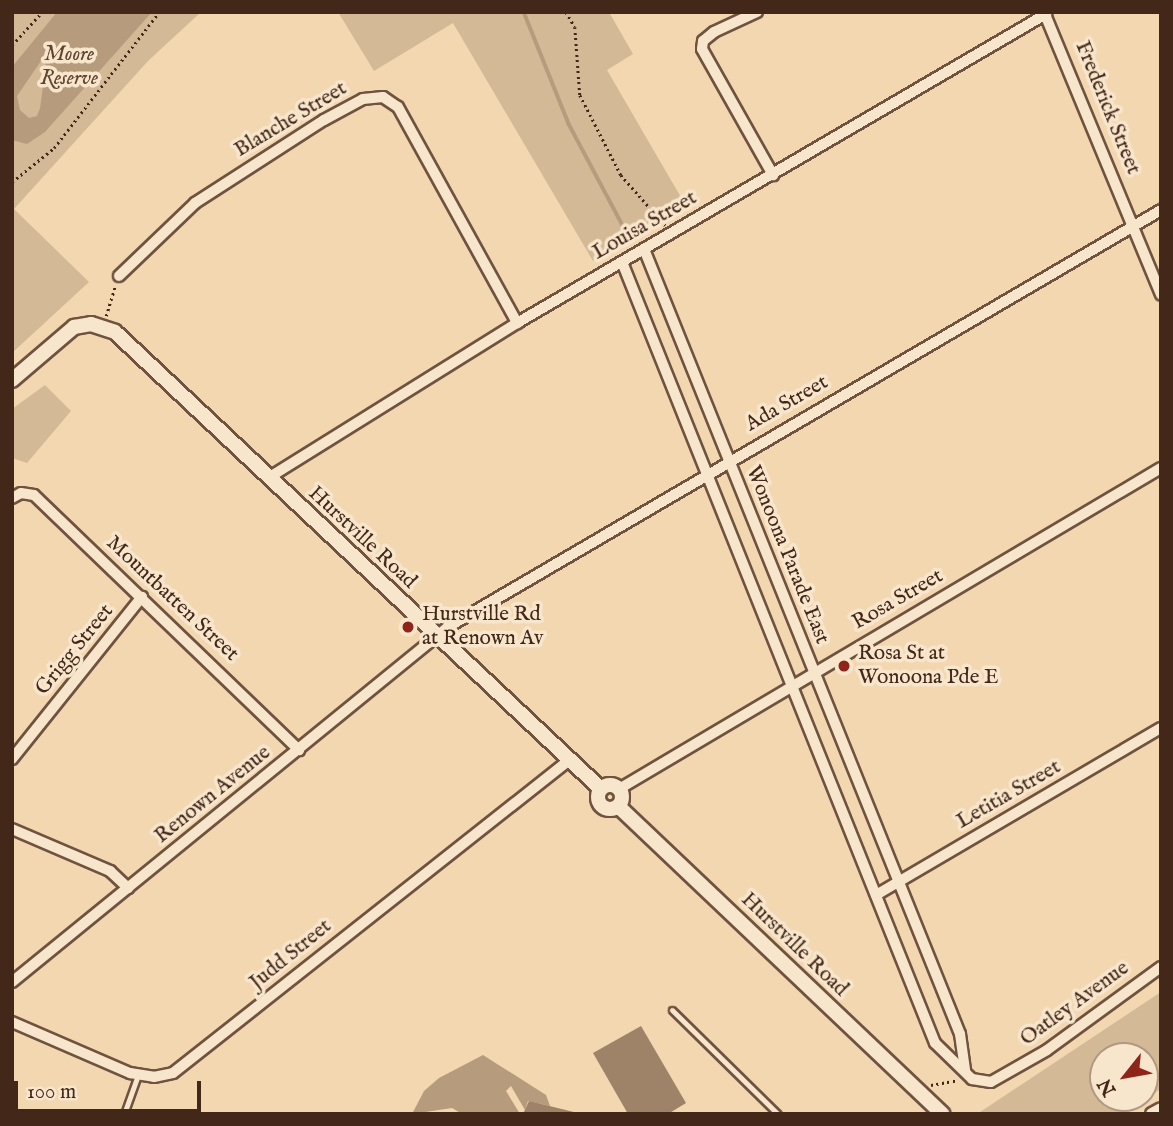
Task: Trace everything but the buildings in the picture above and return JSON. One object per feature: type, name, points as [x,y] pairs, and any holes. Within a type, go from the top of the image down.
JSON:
[{"type":"main road","points":[[12,380],[68,331],[98,325]]},
{"type":"main road","name":"Hurstville Road","points":[[98,325],[268,478],[601,789]]},
{"type":"main road","points":[[608,785],[619,789],[623,796],[619,807],[611,810],[600,805],[601,789],[608,785]]},
{"type":"main road","name":"Hurstville Road","points":[[619,807],[921,1094],[936,1112]]},
{"type":"street","points":[[757,12],[714,32],[703,41],[702,49],[773,175]]},
{"type":"street","name":"Louisa Street","points":[[268,478],[517,323],[1045,13]]},
{"type":"street","name":"Frederick Street","points":[[1045,13],[1161,295]]},
{"type":"street","name":"Blanche Street","points":[[119,276],[195,203],[324,120],[363,99],[383,97],[398,107],[517,323]]},
{"type":"street","name":"Ada Street","points":[[437,637],[706,474],[1161,210]]},
{"type":"street","name":"Wonoona Parade East","points":[[644,249],[960,1034],[969,1075]]},
{"type":"street","name":"Wonoona Parade East","points":[[622,262],[935,1042],[969,1075]]},
{"type":"street","name":"Rosa Street","points":[[619,789],[1161,468]]},
{"type":"street","name":"Mountbatten Street","points":[[12,498],[21,493],[34,495],[299,750]]},
{"type":"street","name":"Grigg Street","points":[[12,759],[142,597]]},
{"type":"street","name":"Renown Avenue","points":[[12,982],[437,637]]},
{"type":"street","name":"Letitia Street","points":[[876,895],[1161,728]]},
{"type":"street","name":"Judd Street","points":[[12,1022],[138,1075],[157,1077],[178,1070],[568,761]]},
{"type":"street","points":[[12,829],[110,871],[128,888]]},
{"type":"street","name":"Oatley Avenue","points":[[969,1075],[990,1082],[1012,1072],[1161,967]]},
{"type":"street","points":[[1152,1114],[1161,1109]]},
{"type":"lane","points":[[672,1010],[778,1114]]},
{"type":"lane","points":[[124,1114],[138,1075]]},
{"type":"path","points":[[12,45],[41,12]]},
{"type":"path","points":[[12,182],[54,148],[159,12]]},
{"type":"path","points":[[566,12],[575,27],[580,95],[591,119],[621,175],[671,232]]},
{"type":"path","points":[[98,325],[119,276]]},
{"type":"path","points":[[921,1094],[934,1082],[969,1075]]},
{"type":"green space","name":"Moore Reserve","points":[[12,12],[201,12],[148,61],[14,209],[89,282],[12,353]]},
{"type":"green space","points":[[338,12],[609,12],[633,54],[607,70],[686,206],[593,261],[453,23],[374,71]]},
{"type":"green space","points":[[45,385],[71,411],[27,463],[12,458],[12,409]]},
{"type":"green space","points":[[1161,992],[1161,1089],[1159,1090],[1159,1042],[1089,1042],[1089,1112],[1121,1112],[977,1114]]},
{"type":"shaded area","points":[[57,12],[152,12],[45,132],[27,144],[12,140],[12,67]],"holes":[[[41,61],[46,65],[40,108],[37,116],[29,118],[20,110],[17,96]]]},
{"type":"shaded area","points":[[483,1055],[546,1095],[550,1106],[528,1101],[525,1110],[511,1086],[506,1091],[520,1114],[462,1114],[452,1108],[412,1114],[424,1091],[439,1078]]},
{"type":"waterway","points":[[524,12],[569,124],[629,237]]},
{"type":"place","name":"Hurstville Rd at Renown Av","points":[[408,627]]},
{"type":"place","name":"Rosa St at Wonoona Pde E","points":[[844,666]]}]
